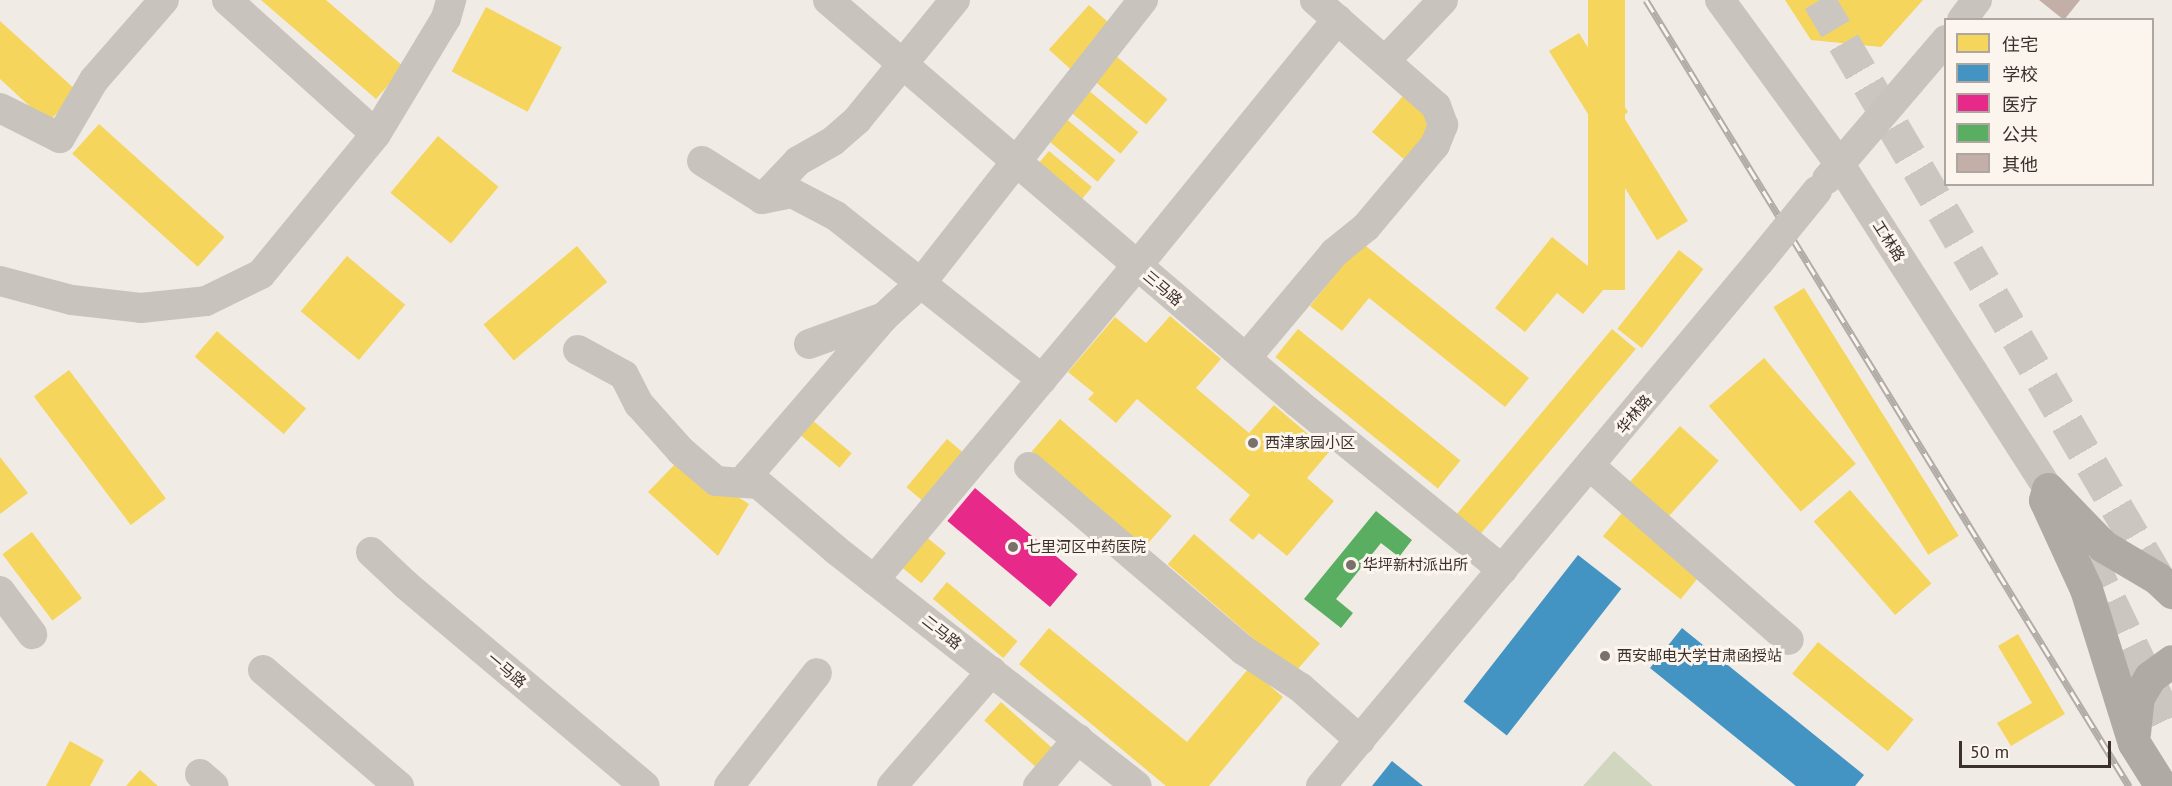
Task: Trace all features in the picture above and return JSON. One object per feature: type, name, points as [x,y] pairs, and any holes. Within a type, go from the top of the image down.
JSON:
[{"type":"highway","points":[[2048,489],[2103,546],[2157,578],[2172,592]]},
{"type":"highway","points":[[2048,489],[2045,500],[2086,589],[2134,743],[2161,786]]},
{"type":"highway","points":[[2134,743],[2133,719],[2138,697],[2150,676],[2172,661]]},
{"type":"street","points":[[0,108],[60,138],[94,80],[164,0]]},
{"type":"street","points":[[228,0],[376,134]]},
{"type":"street","points":[[4,274],[72,300],[141,308],[206,301],[261,274],[376,134],[446,18],[451,0]]},
{"type":"street","name":"三马路","points":[[828,0],[1137,267],[1503,570]]},
{"type":"street","points":[[762,199],[798,161],[833,141],[857,120],[901,63],[955,0]]},
{"type":"street","points":[[578,350],[624,375],[639,404],[681,451],[716,481],[753,480],[884,317],[921,284],[1143,0]]},
{"type":"street","points":[[1246,358],[1334,253],[1366,226],[1435,145],[1443,125],[1436,106],[1316,0]]},
{"type":"street","points":[[1385,61],[1443,0]]},
{"type":"street","name":"工林路","points":[[1720,0],[1839,163],[2048,489]]},
{"type":"street","points":[[1964,18],[1977,0]]},
{"type":"street","points":[[874,580],[1137,267],[1338,19]]},
{"type":"street","name":"华林路","points":[[1321,786],[1590,466],[1839,163],[1944,42]]},
{"type":"street","points":[[702,161],[762,199],[792,193],[836,216],[1042,380]]},
{"type":"street","points":[[809,344],[884,317]]},
{"type":"street","points":[[1590,466],[1789,640]]},
{"type":"street","points":[[1029,467],[1243,650],[1301,688],[1360,740]]},
{"type":"street","name":"二马路","points":[[753,480],[874,580],[992,670],[1137,786]]},
{"type":"street","name":"一马路","points":[[371,552],[406,585],[645,786]]},
{"type":"street","points":[[0,591],[32,634]]},
{"type":"street","points":[[262,670],[384,781]]},
{"type":"street","points":[[892,786],[992,670]]},
{"type":"street","points":[[729,786],[817,673]]},
{"type":"street","points":[[1038,786],[1078,739]]},
{"type":"green space","points":[[1614,751],[1653,786],[1583,786]]},
{"type":"building: 住宅","points":[[261,0],[326,0],[404,67],[376,99]]},
{"type":"building: 住宅","points":[[1588,0],[1625,0],[1625,290],[1588,290]]},
{"type":"building: 住宅","points":[[1785,0],[1923,0],[1881,47],[1811,40]]},
{"type":"building: 住宅","points":[[1089,5],[1116,29],[1076,74],[1049,50]]},
{"type":"building: 住宅","points":[[486,7],[562,47],[528,112],[452,71]]},
{"type":"building: 住宅","points":[[0,21],[77,91],[48,123],[0,79]]},
{"type":"building: 住宅","points":[[1579,33],[1628,112],[1623,116],[1688,221],[1657,240],[1590,131],[1596,127],[1549,51]]},
{"type":"building: 住宅","points":[[1110,51],[1167,99],[1146,124],[1089,76]]},
{"type":"building: 住宅","points":[[1081,84],[1138,132],[1120,154],[1063,105]]},
{"type":"building: 住宅","points":[[1403,96],[1430,118],[1412,166],[1372,132]]},
{"type":"building: 住宅","points":[[1058,112],[1115,160],[1097,182],[1040,133]]},
{"type":"building: 住宅","points":[[99,124],[225,237],[198,267],[72,154]]},
{"type":"building: 住宅","points":[[438,136],[499,187],[451,243],[390,193]]},
{"type":"building: 住宅","points":[[1049,151],[1092,187],[1075,207],[1032,171]]},
{"type":"building: 住宅","points":[[1552,237],[1609,283],[1583,314],[1557,293],[1525,332],[1495,308]]},
{"type":"building: 住宅","points":[[1361,242],[1529,378],[1505,407],[1369,298],[1342,331],[1310,306]]},
{"type":"building: 住宅","points":[[577,246],[607,282],[514,360],[484,324]]},
{"type":"building: 住宅","points":[[1679,250],[1703,269],[1642,348],[1617,329]]},
{"type":"building: 住宅","points":[[347,256],[405,305],[359,360],[301,311]]},
{"type":"building: 住宅","points":[[1804,288],[1959,536],[1928,555],[1773,307]]},
{"type":"building: 住宅","name":"西津家园小区","points":[[1170,316],[1221,359],[1196,388],[1249,433],[1274,405],[1329,452],[1307,478],[1334,501],[1287,556],[1259,533],[1253,540],[1229,520],[1250,495],[1137,399],[1116,423],[1088,399],[1094,393],[1068,372],[1115,317],[1146,343]]},
{"type":"building: 住宅","points":[[1298,329],[1460,461],[1438,489],[1275,357]]},
{"type":"building: 住宅","points":[[1612,329],[1636,349],[1479,536],[1455,516]]},
{"type":"building: 住宅","points":[[217,331],[306,408],[284,434],[195,357]]},
{"type":"building: 住宅","points":[[1764,358],[1856,464],[1801,512],[1709,406]]},
{"type":"building: 住宅","points":[[69,370],[166,499],[131,525],[34,396]]},
{"type":"building: 住宅","points":[[805,414],[852,453],[840,468],[793,429]]},
{"type":"building: 住宅","points":[[1060,419],[1172,516],[1143,549],[1032,451]]},
{"type":"building: 住宅","points":[[1680,426],[1719,461],[1664,522],[1625,487]]},
{"type":"building: 住宅","points":[[947,439],[971,459],[930,507],[907,487]]},
{"type":"building: 住宅","points":[[0,457],[28,493],[0,514]]},
{"type":"building: 住宅","points":[[679,460],[749,504],[718,556],[648,492]]},
{"type":"building: 住宅","points":[[1850,490],[1931,584],[1895,615],[1814,521]]},
{"type":"building: 住宅","points":[[1625,509],[1703,572],[1681,599],[1603,536]]},
{"type":"building: 住宅","points":[[32,532],[82,598],[52,621],[2,554]]},
{"type":"building: 住宅","points":[[1194,534],[1320,644],[1294,674],[1168,564]]},
{"type":"building: 住宅","points":[[925,536],[946,553],[921,583],[900,566]]},
{"type":"building: 住宅","points":[[947,582],[1017,641],[1003,658],[933,599]]},
{"type":"building: 住宅","points":[[1049,628],[1187,742],[1249,668],[1283,697],[1209,786],[1166,786],[1019,664]]},
{"type":"building: 住宅","points":[[2018,634],[2065,714],[2011,746],[1997,723],[2032,703],[1998,646]]},
{"type":"building: 住宅","points":[[1818,642],[1914,719],[1888,751],[1792,674]]},
{"type":"building: 住宅","points":[[1001,702],[1060,755],[1043,773],[984,721]]},
{"type":"building: 住宅","points":[[70,741],[104,760],[90,786],[46,786]]},
{"type":"building: 住宅","points":[[140,770],[158,786],[126,786]]},
{"type":"building: 学校","points":[[1578,555],[1621,589],[1507,735],[1463,702]]},
{"type":"building: 学校","points":[[1682,628],[1864,775],[1855,786],[1796,786],[1650,668]]},
{"type":"building: 学校","points":[[1392,761],[1423,786],[1372,786]]},
{"type":"building: 医疗","name":"七里河区中药医院","points":[[975,488],[1078,574],[1050,607],[947,521]]},
{"type":"building: 公共","points":[[1376,511],[1412,540],[1399,557],[1381,543],[1336,599],[1353,613],[1341,628],[1304,599]]},
{"type":"building: 其他","points":[[2039,0],[2080,0],[2066,18],[2062,18]]},
{"type":"tunnel","points":[[1819,0],[2164,588]]},
{"type":"tunnel","points":[[2065,518],[2089,557],[2172,729]]},
{"type":"railway","points":[[1646,0],[2129,786]]},
{"type":"place","name":"西津家园小区","points":[[1253,443]]},
{"type":"place","name":"七里河区中药医院","points":[[1013,547]]},
{"type":"place","name":"华坪新村派出所","points":[[1351,565]]},
{"type":"place","name":"西安邮电大学甘肃函授站","points":[[1605,656]]}]
